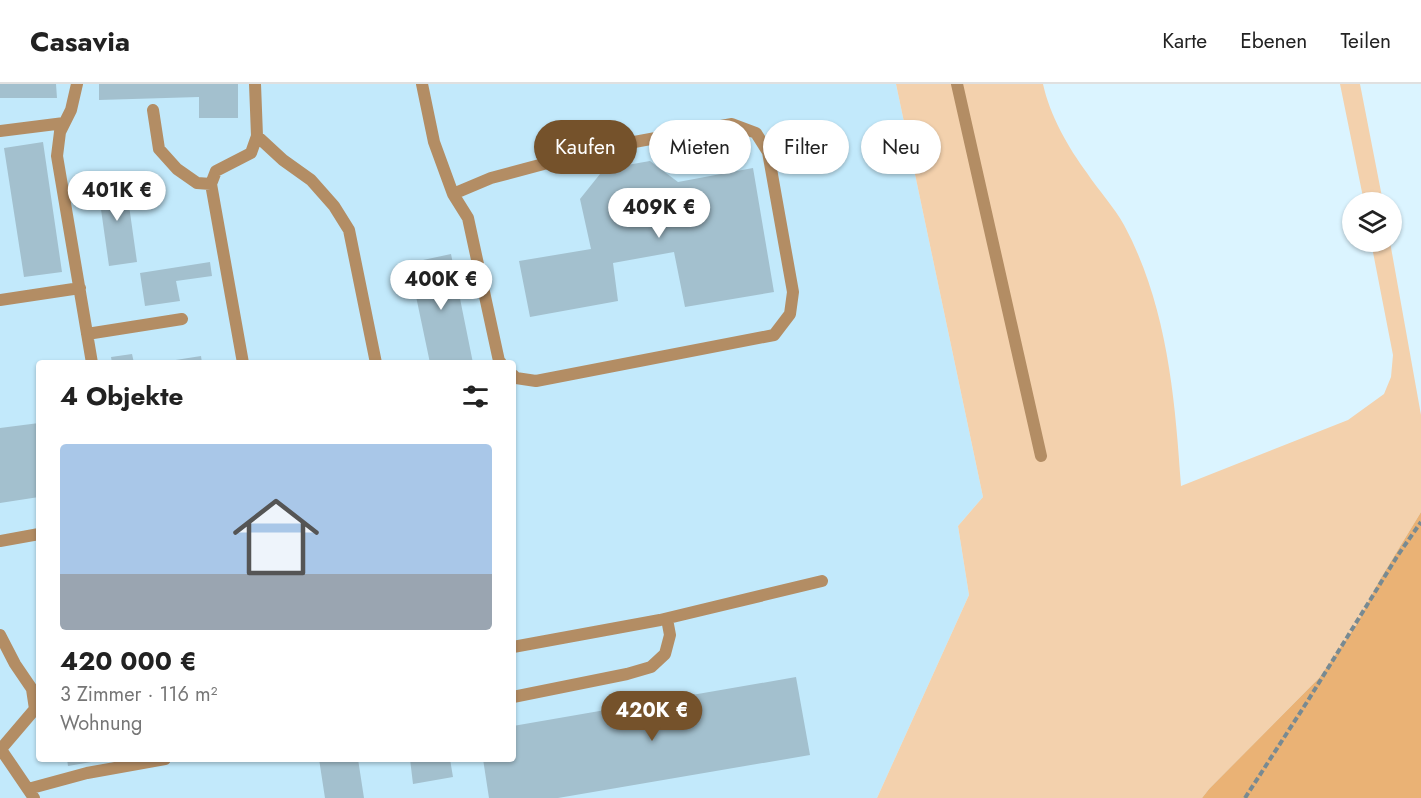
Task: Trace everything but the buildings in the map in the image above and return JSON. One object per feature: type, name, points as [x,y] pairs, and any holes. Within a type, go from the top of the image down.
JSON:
[{"type":"lane","points":[[77,84],[71,110],[60,132],[57,156],[91,360]]},
{"type":"lane","points":[[242,360],[211,184],[216,171],[250,153],[257,136],[255,84]]},
{"type":"lane","points":[[422,84],[434,142],[453,194],[468,218],[500,360]]},
{"type":"lane","points":[[957,84],[1041,456]]},
{"type":"lane","points":[[153,110],[159,149],[177,169],[197,183],[211,184]]},
{"type":"lane","points":[[0,131],[64,123]]},
{"type":"lane","points":[[453,194],[491,177],[607,147],[732,124],[756,133],[768,152],[793,292],[790,314],[774,335],[536,381],[516,378]]},
{"type":"lane","points":[[257,136],[283,160],[311,180],[334,206],[349,230],[375,360]]},
{"type":"lane","points":[[0,300],[80,288]]},
{"type":"lane","points":[[87,334],[182,319]]},
{"type":"lane","points":[[0,541],[36,535]]},
{"type":"lane","points":[[516,646],[667,619],[822,581]]},
{"type":"lane","points":[[516,696],[651,667],[665,654],[670,636],[667,619]]},
{"type":"lane","points":[[0,635],[15,664],[32,689],[35,709],[0,749],[31,793],[87,772],[147,762]]},
{"type":"path","points":[[1245,798],[1421,522]]},
{"type":"shaded area","points":[[0,84],[896,84],[904,120],[861,120],[861,174],[915,174],[983,497],[958,526],[969,595],[877,798],[0,798]]},
{"type":"shaded area","points":[[896,84],[1043,84],[1050,108],[1061,131],[1080,163],[1124,225],[1139,256],[1150,287],[1172,385],[1181,486],[1348,420],[1384,394],[1391,377],[1393,355],[1373,252],[1392,252],[1421,415],[1421,512],[1379,581],[1357,624],[1319,678],[1202,798],[877,798],[969,595],[958,526],[983,497],[915,174],[941,174],[941,120],[904,120]]},
{"type":"shaded area","points":[[1340,84],[1360,84],[1381,192],[1362,192]]},
{"type":"shaded area","points":[[1421,512],[1421,798],[1202,798],[1319,678],[1357,624],[1379,581]]}]
